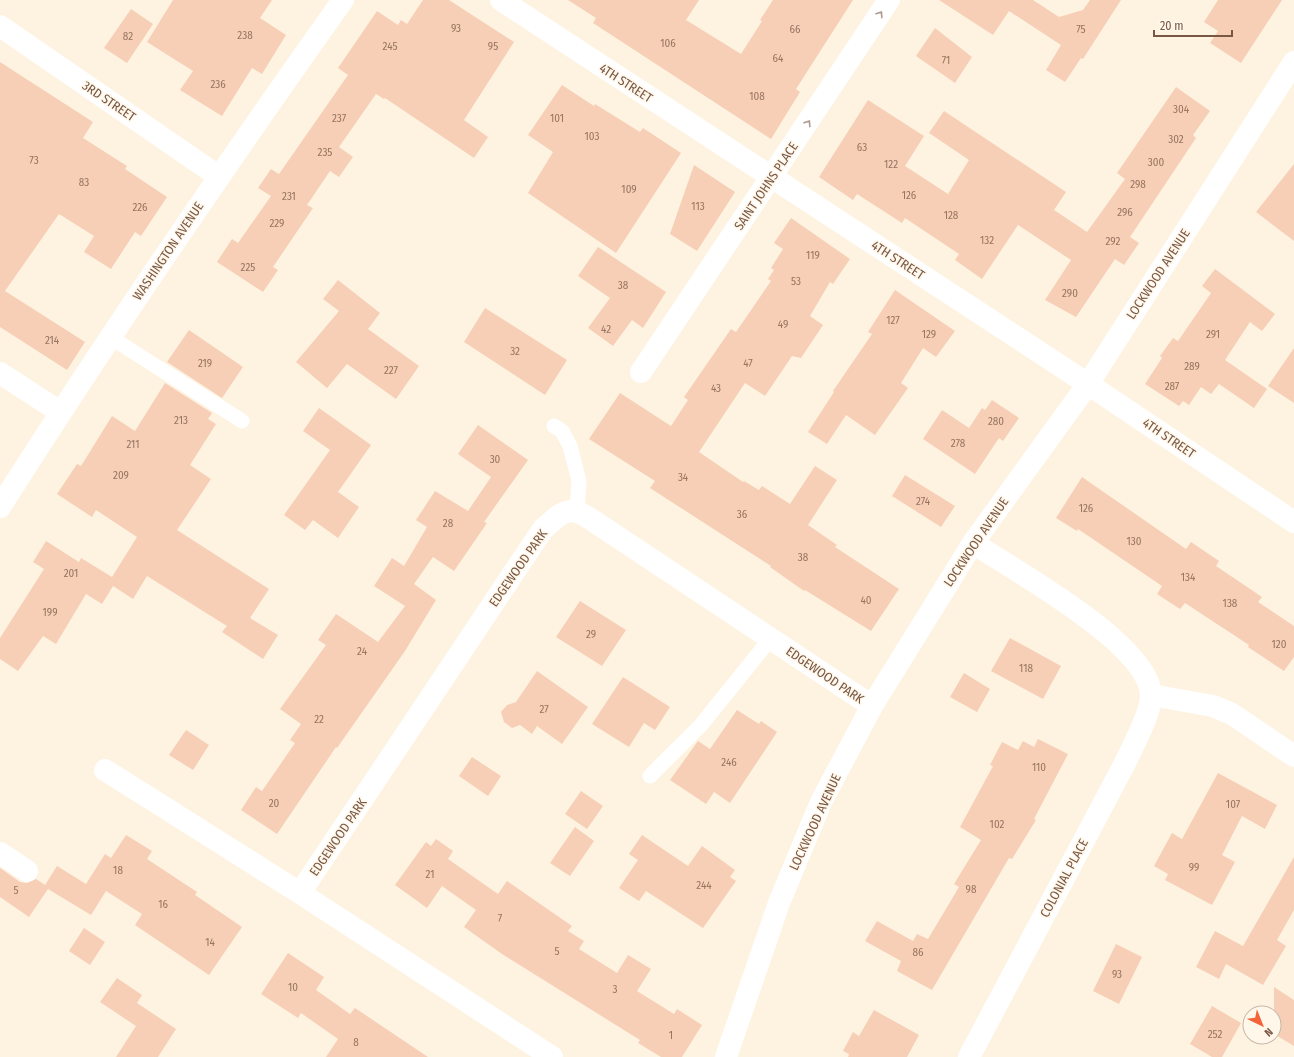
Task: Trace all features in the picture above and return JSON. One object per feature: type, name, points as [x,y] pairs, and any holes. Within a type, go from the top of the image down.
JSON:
[{"type":"street","name":"WASHINGTON AVENUE","points":[[0,507],[60,412],[218,176],[344,0]]},
{"type":"street","name":"4TH STREET","points":[[501,0],[1088,384],[1294,522]]},
{"type":"street","name":"SAINT JOHNS PLACE","points":[[641,372],[772,178],[889,0]]},
{"type":"street","name":"3RD STREET","points":[[0,26],[218,176]]},
{"type":"street","name":"LOCKWOOD AVENUE","points":[[726,1057],[778,903],[821,802],[872,706],[973,543],[1088,384],[1294,62]]},
{"type":"street","points":[[0,373],[60,412]]},
{"type":"street","name":"EDGEWOOD PARK","points":[[300,893],[543,529],[563,512],[577,510],[872,706]]},
{"type":"street","points":[[973,543],[1091,619],[1126,651],[1143,671],[1151,695],[1213,706],[1232,714],[1294,756]]},
{"type":"street","name":"COLONIAL PLACE","points":[[969,1057],[1125,763],[1143,724],[1151,695]]},
{"type":"street","points":[[105,770],[300,893],[552,1057]]},
{"type":"street","points":[[0,853],[27,871]]},
{"type":"lane","points":[[110,337],[242,421]]},
{"type":"lane","points":[[554,426],[562,431],[570,446],[579,481],[577,510]]},
{"type":"lane","points":[[650,776],[701,726],[771,638]]},
{"type":"building","points":[[173,0],[272,0],[260,18],[286,35],[262,74],[252,68],[222,116],[180,90],[193,71],[147,42]]},
{"type":"building","points":[[423,0],[449,0],[514,42],[464,120],[488,137],[474,158],[385,98],[384,99],[376,94],[339,147],[353,157],[339,177],[330,171],[307,205],[313,208],[273,267],[278,270],[263,292],[217,262],[232,239],[238,243],[271,196],[258,188],[271,169],[279,174],[348,75],[338,68],[377,11],[398,25],[401,20],[407,24]]},
{"type":"building","points":[[568,0],[699,0],[686,20],[741,54],[762,21],[760,20],[773,0],[853,0],[796,89],[800,92],[771,139],[593,23],[596,18]]},
{"type":"building","points":[[939,0],[1033,0],[1059,17],[1083,10],[1090,0],[1121,0],[1083,59],[1081,58],[1065,82],[1046,70],[1061,45],[1009,11],[993,35]]},
{"type":"building","points":[[1218,0],[1282,0],[1241,63],[1210,43],[1218,31],[1204,22]]},
{"type":"building","points":[[131,9],[153,24],[127,63],[104,48]]},
{"type":"building","points":[[935,28],[972,57],[955,83],[916,56]]},
{"type":"building","points":[[0,62],[93,122],[83,138],[127,166],[125,169],[167,197],[141,236],[135,232],[111,269],[84,252],[94,236],[59,214],[5,291],[85,342],[67,370],[0,327]]},
{"type":"building","points":[[562,85],[594,106],[595,104],[640,132],[643,128],[681,153],[616,253],[528,193],[553,152],[528,135]]},
{"type":"building","points":[[1176,87],[1210,111],[1193,135],[1196,138],[1130,237],[1139,243],[1124,265],[1115,259],[1076,317],[1045,300],[1071,260],[1018,225],[982,279],[955,260],[959,254],[905,218],[902,223],[857,194],[853,200],[819,177],[868,100],[924,136],[905,166],[948,194],[969,160],[929,133],[944,111],[1066,192],[1054,210],[1087,232],[1125,179],[1117,173]]},
{"type":"building","points":[[1294,164],[1294,241],[1256,212]]},
{"type":"building","points":[[694,165],[735,192],[697,251],[670,234]]},
{"type":"building","points":[[791,218],[850,259],[833,284],[830,282],[810,316],[823,325],[801,358],[792,356],[765,396],[745,383],[699,452],[743,482],[744,481],[759,490],[762,486],[790,504],[815,466],[837,480],[808,525],[837,545],[835,547],[899,589],[871,631],[805,590],[804,591],[770,567],[771,566],[650,488],[655,481],[589,439],[620,393],[671,426],[688,400],[684,397],[731,329],[736,332],[771,281],[768,279],[774,270],[771,268],[783,249],[774,243]]},
{"type":"building","points":[[598,247],[666,292],[643,328],[632,320],[613,346],[588,328],[610,298],[578,276]]},
{"type":"building","points":[[1215,269],[1275,314],[1262,331],[1250,322],[1225,360],[1267,389],[1254,408],[1219,384],[1211,394],[1201,387],[1189,405],[1183,401],[1179,406],[1145,384],[1162,358],[1160,356],[1173,338],[1178,341],[1211,293],[1202,286]]},
{"type":"building","points":[[338,280],[380,313],[368,329],[419,366],[396,399],[347,364],[327,388],[296,362],[339,311],[323,299]]},
{"type":"building","points":[[895,290],[955,331],[936,357],[923,348],[901,383],[908,388],[875,435],[846,415],[827,444],[808,432],[834,392],[833,391],[872,334],[868,332]]},
{"type":"building","points":[[485,308],[567,360],[545,395],[464,342]]},
{"type":"building","points":[[189,330],[243,367],[222,398],[167,362]]},
{"type":"building","points":[[1294,348],[1294,403],[1268,386]]},
{"type":"building","points":[[165,383],[212,413],[208,419],[216,424],[190,465],[211,479],[177,530],[269,589],[250,618],[278,635],[263,659],[222,632],[227,626],[147,576],[133,599],[113,586],[102,604],[86,594],[56,644],[43,636],[18,671],[0,659],[0,638],[44,569],[33,562],[46,541],[79,562],[81,558],[112,577],[137,537],[96,510],[92,517],[57,494],[77,464],[81,466],[112,416],[135,431]]},
{"type":"building","points":[[992,400],[1019,418],[1003,441],[999,438],[975,474],[923,439],[942,410],[969,428],[982,408],[985,410]]},
{"type":"building","points":[[319,408],[371,445],[338,492],[359,507],[338,538],[313,520],[305,530],[284,515],[330,450],[303,431]]},
{"type":"building","points":[[478,425],[528,460],[484,522],[487,523],[454,571],[433,557],[414,584],[436,600],[405,651],[337,748],[336,747],[277,834],[241,810],[256,787],[262,791],[295,743],[290,740],[301,724],[280,709],[326,645],[318,640],[336,614],[378,642],[405,606],[374,586],[392,558],[404,566],[427,527],[416,520],[435,491],[468,511],[491,477],[458,454]]},
{"type":"building","points":[[905,475],[955,506],[941,527],[892,496]]},
{"type":"building","points":[[1082,477],[1186,549],[1191,542],[1219,561],[1216,566],[1262,597],[1258,602],[1294,626],[1294,657],[1284,671],[1248,647],[1249,645],[1185,603],[1180,609],[1157,594],[1162,586],[1078,529],[1077,531],[1056,518]]},
{"type":"building","points":[[580,601],[626,630],[602,666],[556,637]]},
{"type":"building","points":[[1010,638],[1061,666],[1043,699],[991,671]]},
{"type":"building","points":[[537,671],[588,707],[562,744],[537,726],[532,734],[520,725],[512,728],[504,722],[501,712],[507,705],[516,702]]},
{"type":"building","points":[[964,673],[990,689],[977,712],[950,697]]},
{"type":"building","points":[[623,677],[670,707],[655,730],[644,723],[629,747],[592,724]]},
{"type":"building","points":[[737,710],[759,724],[761,721],[777,732],[730,803],[714,792],[706,804],[670,780],[698,741],[710,749]]},
{"type":"building","points":[[186,730],[209,745],[193,770],[169,755]]},
{"type":"building","points":[[1038,739],[1068,754],[1034,819],[1036,820],[1012,859],[1009,858],[932,990],[897,971],[901,961],[865,941],[877,921],[913,941],[917,934],[928,939],[959,887],[954,884],[981,840],[960,827],[993,766],[990,765],[1002,742],[1018,750],[1023,741],[1034,747]]},
{"type":"building","points":[[472,757],[501,776],[488,796],[459,776]]},
{"type":"building","points":[[1218,773],[1277,805],[1265,829],[1242,816],[1222,855],[1235,862],[1212,905],[1165,880],[1168,874],[1154,866],[1172,833],[1182,839]]},
{"type":"building","points":[[581,791],[603,806],[587,829],[565,814]]},
{"type":"building","points":[[575,827],[594,841],[570,876],[550,863]]},
{"type":"building","points":[[126,835],[152,851],[147,859],[197,892],[195,895],[242,927],[209,975],[135,925],[142,914],[106,891],[91,915],[48,889],[29,917],[0,897],[0,868],[20,882],[27,883],[36,879],[45,885],[57,866],[86,884],[105,854],[111,858]]},
{"type":"building","points":[[642,835],[688,866],[702,846],[735,870],[730,877],[736,881],[703,928],[646,891],[639,901],[619,888],[638,860],[629,854]]},
{"type":"building","points":[[436,839],[453,851],[448,859],[498,894],[507,881],[572,926],[568,931],[584,941],[579,949],[617,973],[628,955],[651,969],[637,991],[674,1014],[677,1009],[702,1025],[682,1057],[661,1057],[638,1043],[640,1040],[502,954],[464,927],[476,910],[442,886],[427,908],[395,885],[426,842],[431,846]]},
{"type":"building","points":[[1294,857],[1294,910],[1277,940],[1286,946],[1263,985],[1226,964],[1219,979],[1196,967],[1215,931],[1243,946]]},
{"type":"building","points":[[84,928],[105,942],[90,965],[69,951]]},
{"type":"building","points":[[1116,944],[1142,957],[1119,1004],[1093,991]]},
{"type":"building","points":[[288,953],[324,977],[316,990],[350,1014],[355,1008],[428,1057],[326,1057],[338,1039],[301,1013],[298,1018],[261,994]]},
{"type":"building","points":[[117,978],[142,995],[137,1003],[176,1029],[158,1057],[116,1057],[136,1026],[100,1002]]},
{"type":"building","points":[[1274,987],[1294,1000],[1294,1046],[1282,1039],[1282,1005],[1274,1005]]},
{"type":"building","points":[[1212,1006],[1241,1023],[1222,1057],[1212,1057],[1190,1044]]},
{"type":"building","points":[[874,1010],[919,1035],[907,1057],[848,1057],[849,1054],[843,1051],[853,1032],[859,1036]]}]
